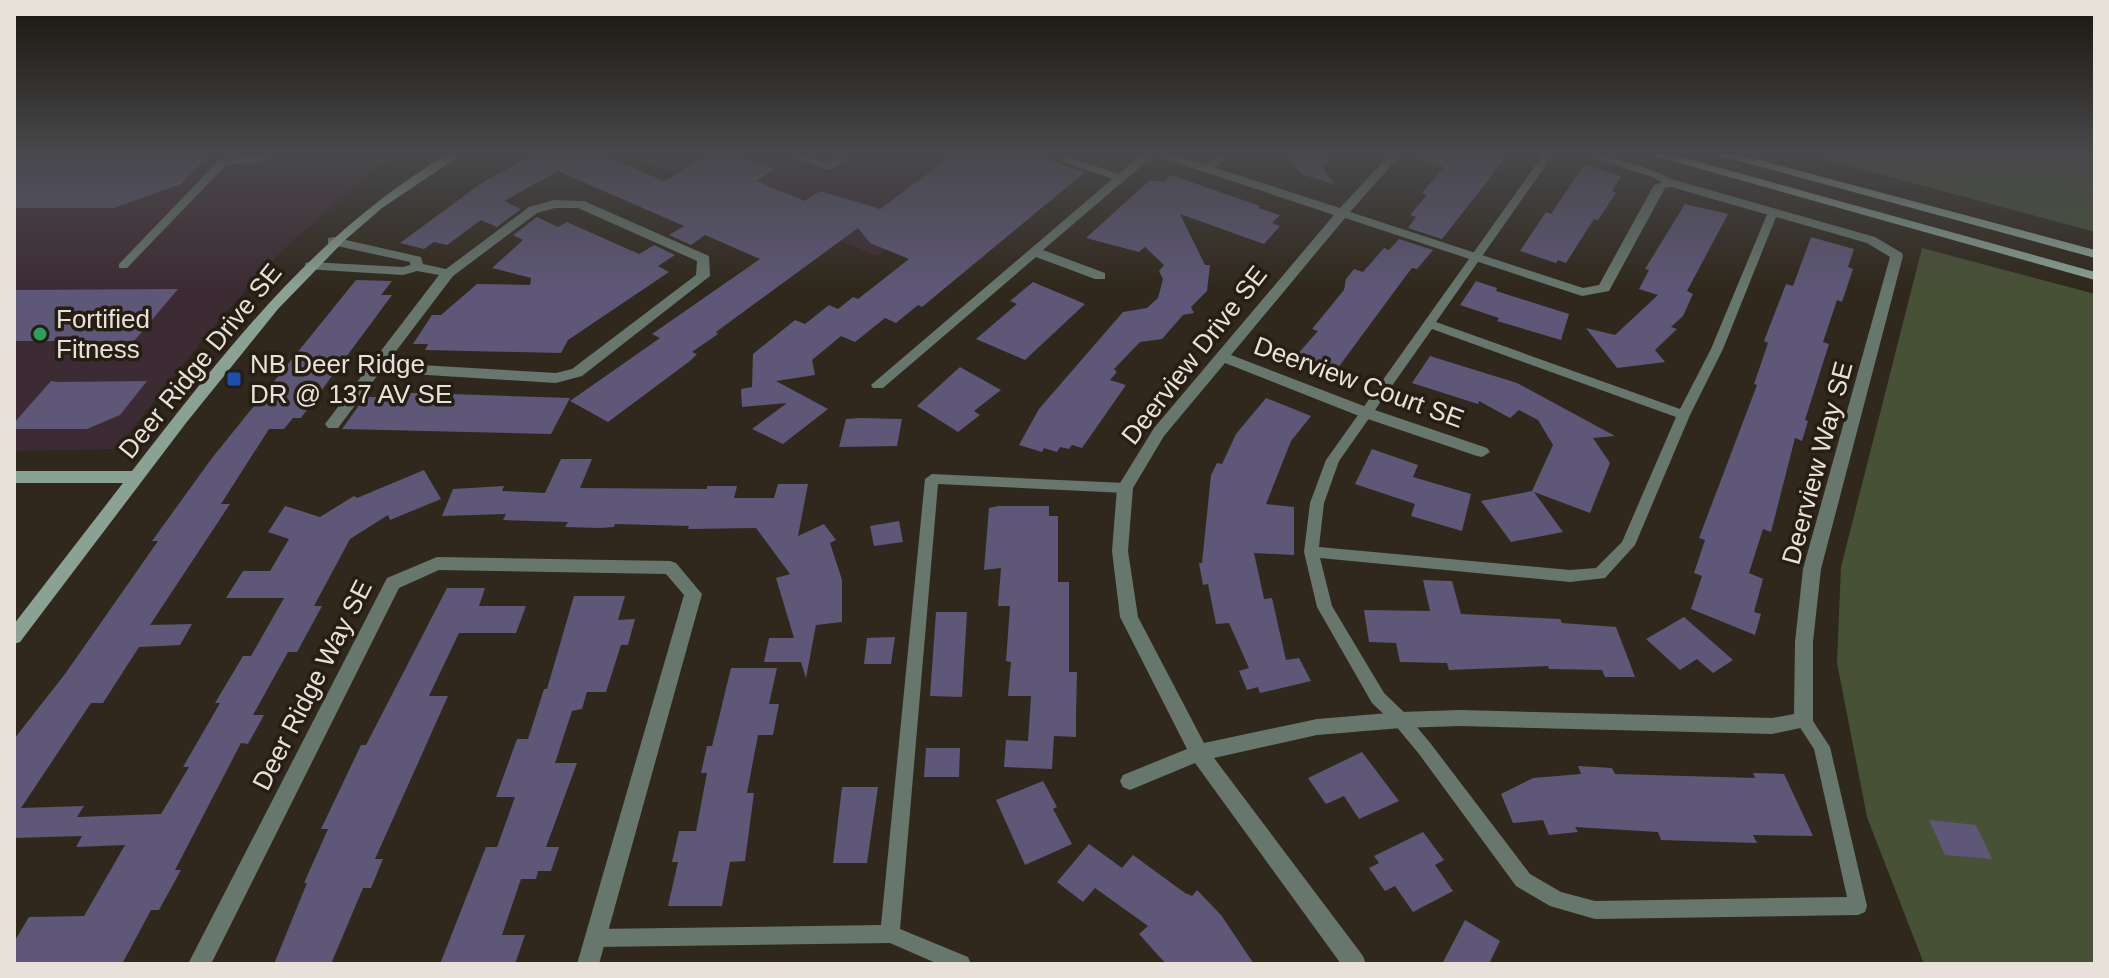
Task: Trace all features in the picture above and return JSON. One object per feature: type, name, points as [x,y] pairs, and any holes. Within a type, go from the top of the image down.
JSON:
[{"type":"street","name":"Deer Ridge Drive SE","points":[[14,637],[242,341],[333,241],[387,198]]},
{"type":"street","points":[[878,385],[1097,198]]},
{"type":"street","points":[[1298,198],[1582,292],[1604,288],[1653,198]]},
{"type":"street","name":"Deerview Drive SE","points":[[1355,964],[1199,753],[1129,617],[1120,551],[1125,488],[1159,432],[1356,198]]},
{"type":"street","name":"Deerview Way SE","points":[[1722,198],[1871,240],[1897,256],[1812,569],[1804,642],[1803,720]]},
{"type":"street","points":[[1815,198],[2095,276]]},
{"type":"street","points":[[1887,198],[2095,254]]},
{"type":"street","points":[[333,424],[376,367],[448,273],[533,210],[554,204],[580,204],[704,259],[703,276],[577,373],[556,378],[376,367]]},
{"type":"street","points":[[333,241],[416,260],[417,267]]},
{"type":"street","points":[[1033,251],[1100,276]]},
{"type":"street","points":[[310,266],[403,271],[417,267],[448,273]]},
{"type":"street","name":"Deerview Court SE","points":[[1221,356],[1364,412],[1482,452]]},
{"type":"street","points":[[14,477],[136,477]]},
{"type":"street","name":"Deer Ridge Way SE","points":[[199,964],[393,583],[437,563],[670,568],[693,594],[588,964]]},
{"type":"street","points":[[1130,781],[1199,753],[1317,727],[1460,718],[1772,726],[1803,720]]},
{"type":"lane","points":[[123,266],[189,198]]},
{"type":"lane","points":[[1518,198],[1333,460],[1317,503],[1311,552],[1325,607],[1378,698],[1401,720],[1523,880],[1557,900],[1595,910],[1858,906],[1822,747],[1803,720]]},
{"type":"lane","points":[[1311,552],[1570,576],[1600,574],[1628,545],[1683,415],[1717,349],[1773,212]]},
{"type":"lane","points":[[1429,324],[1683,415]]},
{"type":"lane","points":[[890,934],[932,479],[1125,488]]},
{"type":"lane","points":[[596,938],[890,934],[961,964]]},
{"type":"shaded area","points":[[14,198],[342,198],[285,248],[221,317],[116,449],[14,451]]},
{"type":"shaded area","points":[[733,198],[958,198],[878,256]]},
{"type":"green space","points":[[1967,198],[2095,198],[2095,232]]},
{"type":"green space","points":[[1922,248],[2095,294],[2095,964],[1924,964],[1867,817],[1837,663],[1841,567]]},
{"type":"building","points":[[14,198],[143,198],[114,208],[14,208]]},
{"type":"building","points":[[462,198],[510,198],[504,201],[521,209],[497,227],[481,220],[447,245],[434,242],[424,249],[400,243]]},
{"type":"building","points":[[619,198],[797,198],[805,201],[810,198],[842,198],[880,209],[895,198],[1054,198],[922,307],[918,305],[896,323],[885,318],[855,342],[841,336],[812,360],[815,375],[776,381],[828,409],[783,444],[752,429],[787,403],[742,407],[741,389],[752,387],[753,354],[795,320],[805,324],[829,305],[838,309],[853,297],[858,299],[909,259],[870,243],[858,228],[716,332],[718,334],[692,352],[697,354],[690,361],[608,422],[570,401],[660,338],[652,334],[760,259],[705,235],[691,245],[669,235],[684,226]]},
{"type":"building","points":[[1131,198],[1236,198],[1280,215],[1272,223],[1280,226],[1264,244],[1180,214],[1205,265],[1210,265],[1207,291],[1191,307],[1194,313],[1183,315],[1162,339],[1140,342],[1114,369],[1117,372],[1110,380],[1126,385],[1082,448],[1072,445],[1069,449],[1060,447],[1057,452],[1044,448],[1042,452],[1019,445],[1039,409],[1123,312],[1147,308],[1158,298],[1163,279],[1159,271],[1164,265],[1145,247],[1139,252],[1086,238]]},
{"type":"building","points":[[1425,198],[1474,198],[1442,239],[1408,228],[1416,217],[1410,215]]},
{"type":"building","points":[[1562,198],[1613,198],[1598,220],[1594,219],[1566,263],[1558,260],[1556,263],[1520,251],[1546,212],[1551,214]]},
{"type":"building","points":[[1685,204],[1728,214],[1687,291],[1693,294],[1683,316],[1671,327],[1677,329],[1655,350],[1665,362],[1617,368],[1586,328],[1615,335],[1658,295],[1639,289],[1649,270],[1645,269]]},
{"type":"building","points":[[537,217],[558,227],[567,222],[639,254],[654,245],[675,255],[658,266],[669,272],[568,340],[561,353],[425,350],[428,344],[413,344],[432,315],[441,315],[477,284],[530,285],[531,278],[492,268],[523,240],[513,235]]},
{"type":"building","points":[[1811,237],[1854,249],[1848,267],[1853,269],[1842,302],[1837,300],[1823,342],[1829,344],[1805,420],[1808,421],[1802,441],[1795,438],[1771,532],[1763,529],[1749,573],[1763,579],[1754,612],[1761,614],[1755,635],[1691,609],[1702,576],[1694,573],[1705,540],[1699,538],[1757,385],[1754,384],[1768,343],[1764,341],[1786,284],[1793,286]]},
{"type":"building","points":[[1399,239],[1433,250],[1417,269],[1412,268],[1332,376],[1300,363],[1302,360],[1295,357],[1318,331],[1312,329],[1344,290],[1346,279],[1354,269],[1363,272],[1384,248],[1389,250]]},
{"type":"building","points":[[356,280],[392,281],[381,295],[392,295],[301,418],[293,418],[284,429],[269,429],[221,504],[230,504],[150,625],[192,624],[180,645],[139,647],[103,703],[91,703],[21,808],[84,806],[77,817],[161,814],[189,767],[183,767],[220,703],[215,703],[243,656],[251,656],[284,598],[226,598],[243,571],[270,571],[289,539],[268,532],[285,506],[320,517],[354,496],[357,498],[424,470],[441,499],[390,520],[388,515],[350,539],[314,606],[322,606],[297,652],[288,652],[253,715],[264,715],[248,744],[241,743],[175,870],[181,870],[159,910],[151,910],[122,964],[14,964],[14,942],[29,917],[84,916],[125,845],[76,847],[82,836],[14,838],[14,739],[65,674],[158,541],[152,541],[212,458]]},
{"type":"building","points":[[1476,281],[1497,288],[1496,291],[1569,314],[1561,340],[1497,321],[1499,318],[1460,305]]},
{"type":"building","points":[[1033,282],[1085,304],[1025,360],[976,339],[1017,304],[1010,301]]},
{"type":"building","points":[[178,289],[134,341],[14,341],[14,290]]},
{"type":"building","points":[[1430,356],[1517,383],[1615,436],[1593,438],[1610,463],[1590,513],[1534,492],[1563,532],[1511,542],[1481,501],[1532,491],[1553,445],[1538,420],[1519,410],[1510,418],[1479,401],[1478,404],[1412,383]]},
{"type":"building","points":[[960,367],[1001,390],[974,411],[980,415],[958,432],[917,406]]},
{"type":"building","points":[[51,381],[147,381],[120,415],[87,429],[14,429],[14,423]]},
{"type":"building","points":[[384,392],[570,398],[551,434],[342,429],[365,397],[380,397]]},
{"type":"building","points":[[1266,398],[1311,416],[1291,441],[1266,504],[1294,507],[1294,555],[1254,553],[1264,599],[1272,598],[1286,660],[1299,658],[1311,681],[1260,693],[1258,687],[1247,690],[1239,671],[1249,668],[1229,623],[1216,624],[1208,584],[1203,585],[1199,563],[1202,563],[1211,475],[1217,463],[1222,464],[1236,434]]},
{"type":"building","points":[[846,419],[902,419],[897,446],[839,447]]},
{"type":"building","points":[[1372,449],[1418,465],[1413,477],[1471,494],[1462,531],[1411,516],[1415,504],[1355,484]]},
{"type":"building","points":[[561,459],[592,459],[580,488],[707,489],[707,486],[737,486],[734,498],[774,498],[778,484],[808,484],[798,536],[824,524],[836,540],[830,543],[842,580],[842,622],[816,625],[806,678],[801,662],[764,662],[769,638],[794,638],[776,578],[790,574],[756,528],[688,529],[689,526],[615,524],[614,527],[600,528],[565,527],[568,522],[503,520],[506,514],[442,516],[453,489],[504,486],[502,491],[545,493]]},
{"type":"building","points":[[1049,506],[1049,516],[1058,516],[1058,582],[1069,582],[1069,672],[1077,672],[1076,737],[1054,736],[1052,769],[1004,767],[1006,740],[1028,741],[1031,696],[1008,696],[1011,662],[1006,661],[1010,606],[998,606],[1001,568],[984,570],[989,508]]},
{"type":"building","points":[[899,521],[903,542],[874,546],[870,526]]},
{"type":"building","points":[[1423,580],[1452,581],[1461,614],[1560,619],[1562,623],[1616,627],[1635,677],[1605,677],[1602,670],[1549,669],[1548,666],[1449,670],[1447,663],[1400,662],[1396,643],[1369,642],[1364,610],[1430,611]]},
{"type":"building","points":[[447,588],[485,588],[479,606],[526,606],[516,633],[459,633],[429,696],[448,696],[375,859],[383,859],[371,888],[363,888],[331,964],[274,964],[328,829],[321,829],[361,745],[366,745]]},
{"type":"building","points":[[574,596],[625,596],[618,620],[635,619],[628,645],[621,645],[606,692],[587,692],[582,709],[572,711],[555,763],[577,763],[546,847],[559,847],[551,871],[538,871],[536,879],[521,879],[502,935],[525,935],[515,964],[440,964],[486,847],[497,847],[515,797],[496,797],[517,739],[528,739],[544,689],[547,689]]},
{"type":"building","points":[[936,612],[967,612],[962,697],[930,696]]},
{"type":"building","points":[[1684,617],[1733,660],[1713,673],[1697,659],[1680,670],[1646,639]]},
{"type":"building","points":[[895,637],[891,664],[864,664],[867,638]]},
{"type":"building","points":[[731,668],[777,668],[769,704],[779,704],[773,735],[758,735],[747,793],[754,793],[745,861],[730,862],[722,906],[668,906],[678,862],[672,862],[679,831],[696,831],[707,773],[701,773],[707,746],[712,746]]},
{"type":"building","points":[[926,748],[960,748],[959,777],[924,777]]},
{"type":"building","points":[[1362,752],[1399,801],[1359,819],[1344,796],[1326,804],[1308,778]]},
{"type":"building","points":[[1578,766],[1612,768],[1615,774],[1755,778],[1753,773],[1784,774],[1813,836],[1753,835],[1757,843],[1661,840],[1658,832],[1575,827],[1578,832],[1549,835],[1543,820],[1513,823],[1501,794],[1533,778],[1581,774]]},
{"type":"building","points":[[1043,781],[1057,807],[1053,809],[1072,844],[1025,865],[996,800]]},
{"type":"building","points":[[842,787],[878,787],[867,863],[833,863]]},
{"type":"building","points":[[1929,820],[1976,825],[1992,859],[1945,855]]},
{"type":"building","points":[[1423,832],[1444,860],[1435,865],[1453,891],[1413,912],[1395,886],[1385,891],[1369,868],[1379,863],[1374,856]]},
{"type":"building","points":[[1089,844],[1122,868],[1133,855],[1185,893],[1192,896],[1197,890],[1221,915],[1254,964],[1166,964],[1139,934],[1148,926],[1095,888],[1083,902],[1057,882]]},
{"type":"building","points":[[1465,920],[1500,941],[1489,964],[1442,964]]},
{"type":"place","name":"Fortified Fitness","points":[[40,334]]},
{"type":"place","name":"NB Deer Ridge DR @ 137 AV SE","points":[[234,379]]}]
